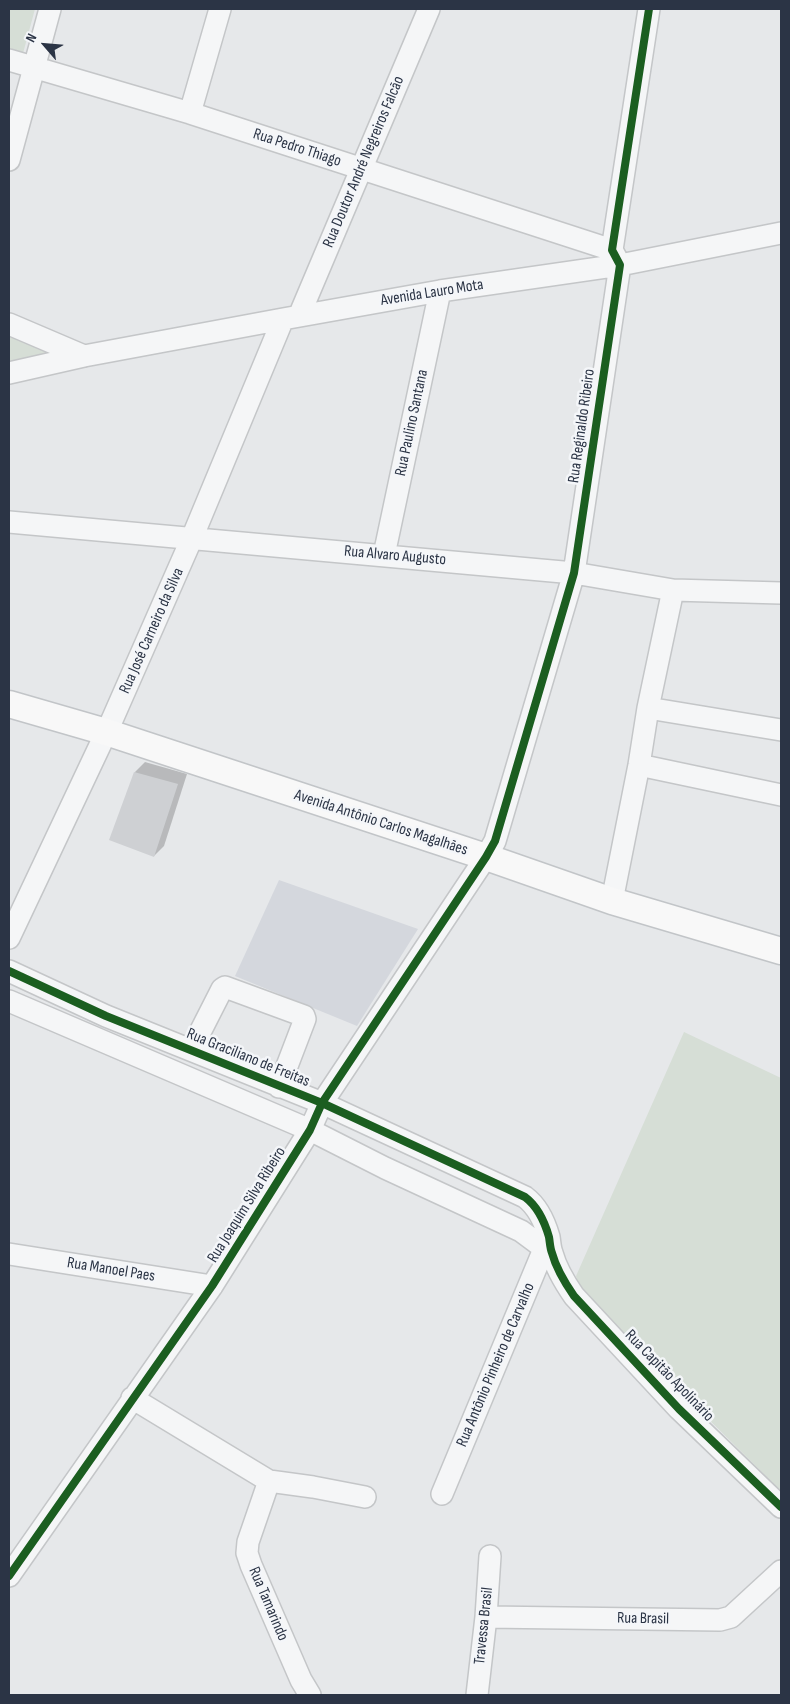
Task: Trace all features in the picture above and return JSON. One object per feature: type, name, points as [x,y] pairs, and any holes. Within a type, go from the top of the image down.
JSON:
[{"type":"main road","name":"Avenida Antônio Carlos Magalhães","points":[[9,691],[282,783],[491,849],[781,951]]},
{"type":"main road","name":"Avenida Antônio Carlos Magalhães","points":[[9,704],[109,726]]},
{"type":"main road","name":"Avenida Antônio Carlos Magalhães","points":[[614,893],[781,936]]},
{"type":"street","points":[[9,160],[50,9]]},
{"type":"street","points":[[190,113],[220,9]]},
{"type":"street","name":"Rua Doutor André Negreiros Falcão","points":[[291,317],[360,169],[429,9]]},
{"type":"street","name":"Rua Reginaldo Ribeiro","points":[[491,849],[574,573],[649,9]]},
{"type":"street","name":"Rua Pedro Thiago","points":[[9,60],[190,113],[360,169],[616,258]]},
{"type":"street","name":"Avenida Lauro Mota","points":[[9,373],[84,356],[616,258],[781,233]]},
{"type":"street","name":"Rua Paulino Santana","points":[[384,555],[440,291]]},
{"type":"street","name":"Rua José Carneiro da Silva","points":[[9,938],[109,726],[291,317]]},
{"type":"street","points":[[9,324],[84,356]]},
{"type":"street","name":"Rua Alvaro Augusto","points":[[9,522],[574,573],[673,590],[781,593]]},
{"type":"street","points":[[614,893],[648,708],[673,590]]},
{"type":"street","points":[[648,708],[781,730]]},
{"type":"street","points":[[639,765],[781,795]]},
{"type":"street","name":"Rua Joaquim Silva Ribeiro","points":[[9,1576],[212,1286],[310,1130],[322,1103],[491,849]]},
{"type":"street","name":"Rua Graciliano de Freitas","points":[[9,971],[106,1016],[322,1103],[525,1197],[533,1203],[548,1246]]},
{"type":"street","points":[[191,1050],[225,986],[304,1016],[306,1019],[279,1087]]},
{"type":"street","points":[[9,1000],[310,1130],[385,1168],[521,1231],[548,1246]]},
{"type":"street","name":"Rua Antônio Pinheiro de Carvalho","points":[[442,1494],[548,1246]]},
{"type":"street","name":"Rua Capitão Apolinário","points":[[548,1246],[564,1282],[574,1296],[679,1409],[781,1507]]},
{"type":"street","name":"Rua Manoel Paes","points":[[9,1254],[212,1286]]},
{"type":"street","points":[[132,1398],[269,1481],[364,1497]]},
{"type":"street","name":"Rua Tamarindo","points":[[269,1481],[248,1542],[247,1553],[301,1680],[310,1695]]},
{"type":"street","name":"Travessa Brasil","points":[[477,1695],[486,1617],[490,1556]]},
{"type":"street","name":"Rua Brasil","points":[[486,1617],[720,1620],[731,1617],[781,1571]]},
{"type":"shaded area","points":[[9,9],[35,9],[22,57],[9,53]]},
{"type":"shaded area","points":[[9,332],[61,353],[9,362]]},
{"type":"shaded area","points":[[279,880],[418,929],[357,1026],[235,976]]},
{"type":"shaded area","points":[[684,1032],[781,1078],[781,1491],[579,1291],[576,1276]]},
{"type":"building","points":[[134,772],[178,784],[154,857],[109,840]]},
{"type":"cycle path","points":[[9,1576],[212,1286],[310,1130],[322,1103],[495,841],[574,573],[620,265],[612,250],[649,9]]},
{"type":"cycle path","points":[[9,971],[106,1016],[322,1103],[525,1197],[537,1210],[543,1221],[556,1264],[574,1296],[679,1409],[781,1507]]}]
